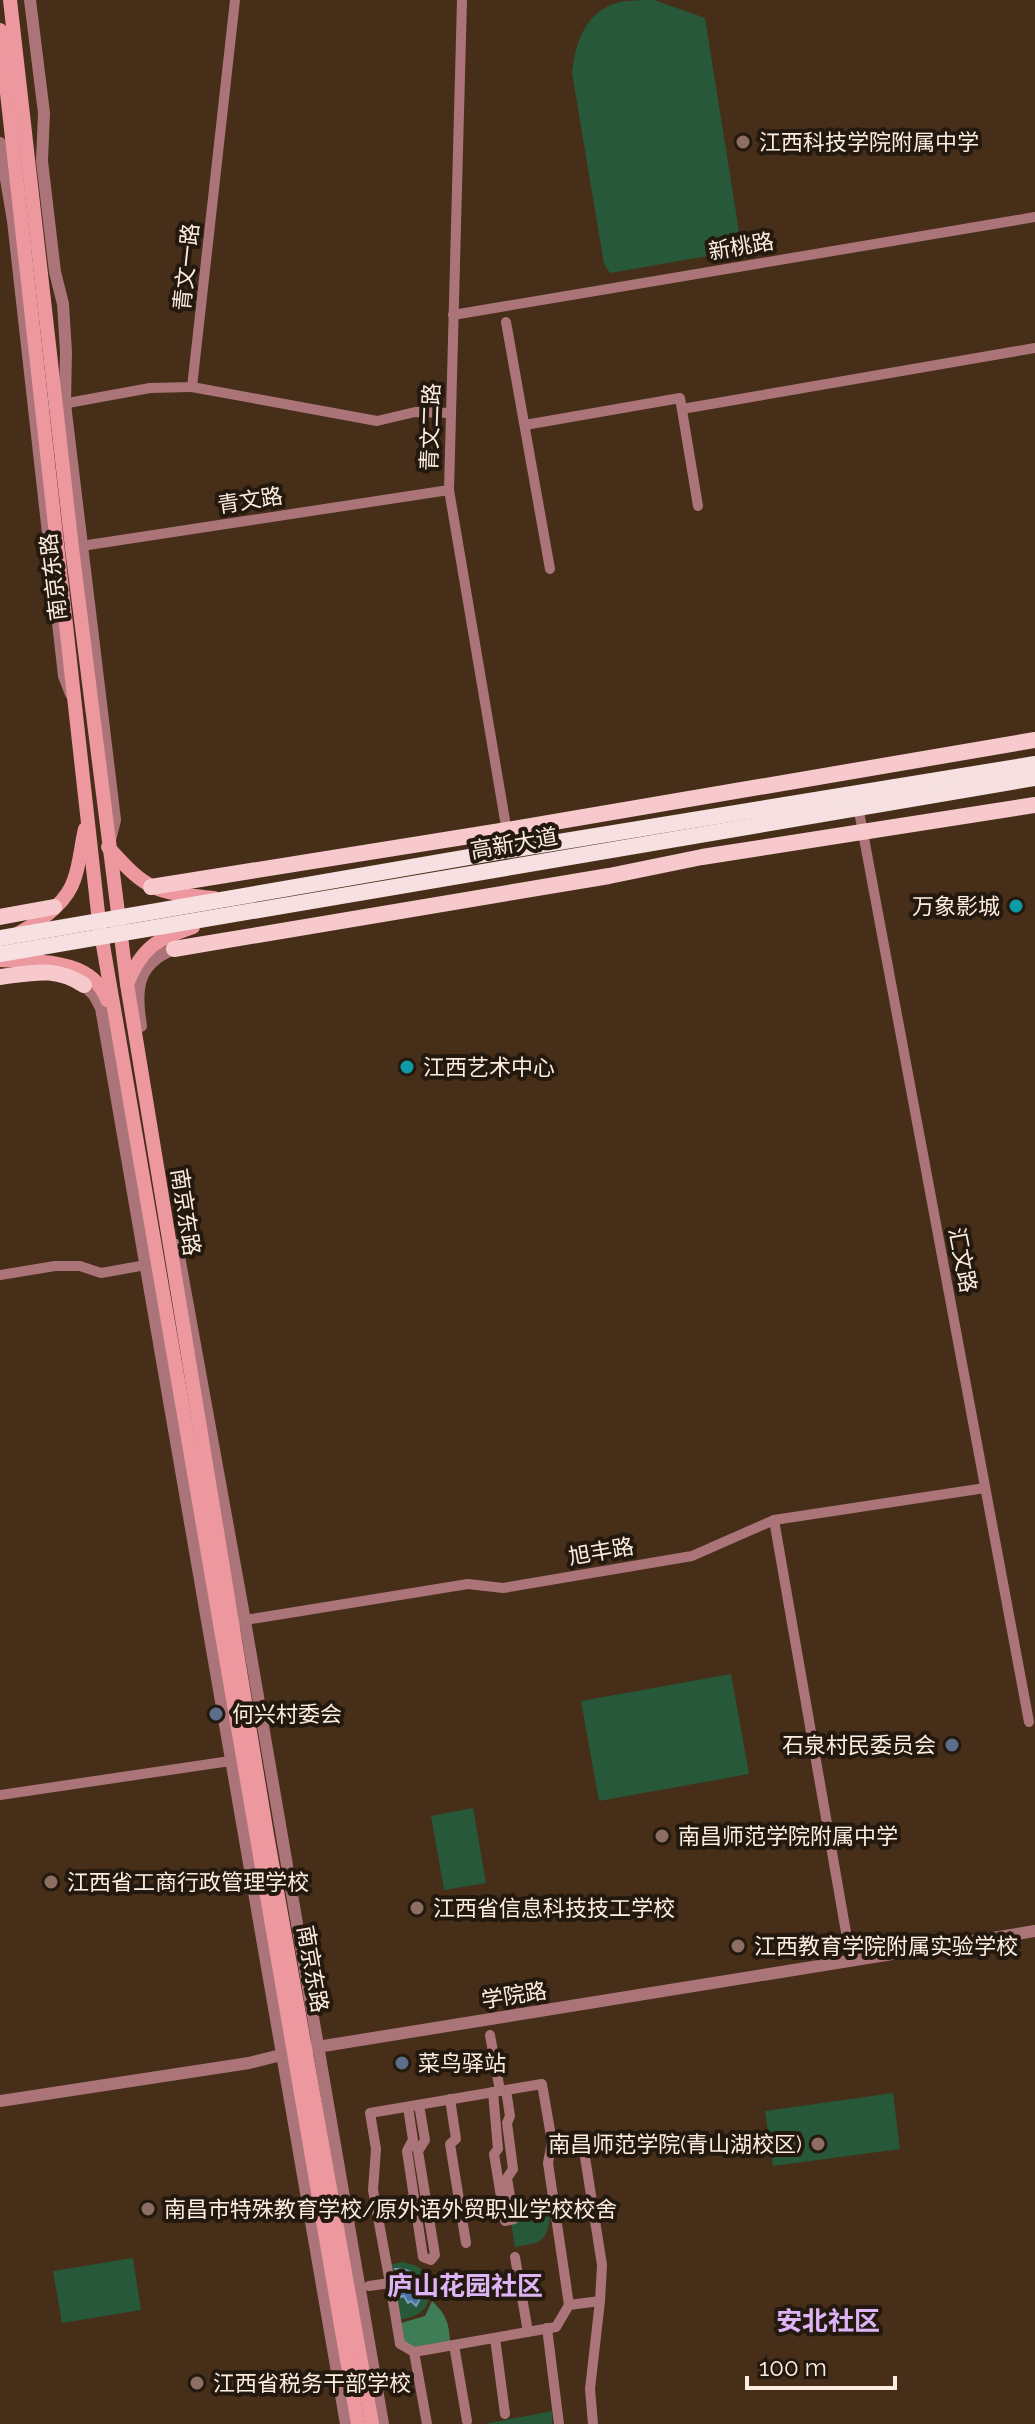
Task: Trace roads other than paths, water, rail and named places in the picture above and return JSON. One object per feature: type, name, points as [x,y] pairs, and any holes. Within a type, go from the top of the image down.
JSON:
[{"type":"highway","name":"高新大道","points":[[7,937],[119,926],[510,850],[1035,764]]},
{"type":"highway","name":"高新大道","points":[[223,907],[1035,778]]},
{"type":"highway","name":"高新大道","points":[[0,957],[100,929]]},
{"type":"main road","name":"南京东路","points":[[10,0],[70,548],[127,984],[232,1623],[358,2424]]},
{"type":"main road","points":[[14,46],[18,0]]},
{"type":"main road","name":"南京东路","points":[[0,30],[16,173],[54,405]]},
{"type":"main road","name":"南京东路","points":[[70,548],[74,700],[100,929],[123,1063],[232,1623],[237,1760],[300,2051],[372,2424]]},
{"type":"main road","points":[[151,887],[1035,740]]},
{"type":"main road","points":[[174,949],[609,876],[702,857],[1035,805]]},
{"type":"main road","points":[[7,937],[39,922],[74,882],[87,820]]},
{"type":"main road","points":[[108,847],[135,878],[151,887],[223,907]]},
{"type":"main road","points":[[0,917],[54,907]]},
{"type":"main road","points":[[127,984],[135,966],[161,938],[223,907]]},
{"type":"main road","points":[[0,957],[68,964],[85,973],[104,990],[117,1028]]},
{"type":"main road","points":[[0,977],[54,972],[70,976],[84,985]]},
{"type":"street","points":[[30,0],[44,113],[42,161],[55,272],[63,304],[66,352],[54,405],[70,548]]},
{"type":"street","name":"青文一路","points":[[192,387],[235,0]]},
{"type":"street","name":"青文二路","points":[[462,0],[449,490],[510,850]]},
{"type":"street","points":[[24,132],[42,161]]},
{"type":"street","points":[[0,143],[13,221],[64,676],[74,700]]},
{"type":"street","points":[[13,221],[16,173]]},
{"type":"street","name":"新桃路","points":[[453,315],[1035,217]]},
{"type":"street","points":[[506,322],[550,569]]},
{"type":"street","points":[[682,409],[1035,348]]},
{"type":"street","points":[[54,405],[150,388],[192,387],[377,421],[415,412],[451,413]]},
{"type":"street","points":[[525,425],[680,398],[698,506]]},
{"type":"street","name":"青文路","points":[[70,548],[449,490]]},
{"type":"street","name":"汇文路","points":[[858,806],[1029,1722]]},
{"type":"street","points":[[174,949],[157,955],[147,968],[139,982],[137,998],[232,1623]]},
{"type":"street","points":[[0,1795],[237,1760],[101,1008],[84,985]]},
{"type":"street","points":[[120,1115],[123,1063]]},
{"type":"street","points":[[0,1275],[55,1266],[80,1266],[101,1273],[146,1265]]},
{"type":"street","name":"旭丰路","points":[[232,1623],[468,1584],[503,1588],[692,1556],[774,1520],[985,1488]]},
{"type":"street","points":[[774,1520],[851,1961]]},
{"type":"street","name":"学院路","points":[[0,2101],[249,2063],[300,2051],[1035,1931]]},
{"type":"street","points":[[490,2035],[500,2091],[510,2116],[507,2123],[513,2169],[507,2178],[514,2219],[505,2221],[494,2154],[498,2149],[500,2091]]},
{"type":"street","points":[[300,2051],[346,2424]]},
{"type":"street","points":[[300,2051],[383,2424]]},
{"type":"street","points":[[542,2084],[551,2136],[548,2163],[569,2305],[556,2327],[414,2352],[400,2344],[373,2190],[376,2149],[370,2113],[450,2099],[542,2084]]},
{"type":"street","points":[[450,2099],[456,2139],[450,2144],[466,2243]]},
{"type":"street","points":[[414,2106],[425,2140],[418,2151],[435,2255],[431,2260],[423,2257],[407,2151],[413,2140],[414,2106]]},
{"type":"street","points":[[551,2136],[582,2138],[602,2265],[590,2389],[593,2424]]},
{"type":"street","points":[[515,2257],[528,2332]]},
{"type":"street","points":[[369,2286],[390,2283]]},
{"type":"street","points":[[569,2305],[600,2301]]},
{"type":"street","points":[[547,2328],[559,2424]]},
{"type":"street","points":[[495,2338],[505,2414]]},
{"type":"street","points":[[454,2345],[467,2421]]},
{"type":"street","points":[[414,2352],[427,2424]]},
{"type":"water","points":[[396,2269],[410,2272],[419,2280],[421,2292],[416,2306],[411,2301],[408,2303],[404,2296],[401,2297],[398,2287],[402,2285],[404,2275]]},
{"type":"place","name":"江西科技学院附属中学","points":[[743,142]]},
{"type":"place","name":"万象影城","points":[[1016,906]]},
{"type":"place","name":"江西艺术中心","points":[[407,1067]]},
{"type":"place","name":"何兴村委会","points":[[216,1714]]},
{"type":"place","name":"石泉村民委员会","points":[[952,1745]]},
{"type":"place","name":"南昌师范学院附属中学","points":[[662,1836]]},
{"type":"place","name":"江西省工商行政管理学校","points":[[51,1882]]},
{"type":"place","name":"江西省信息科技技工学校","points":[[417,1908]]},
{"type":"place","name":"江西教育学院附属实验学校","points":[[738,1946]]},
{"type":"place","name":"菜鸟驿站","points":[[402,2063]]},
{"type":"place","name":"南昌师范学院(青山湖校区)","points":[[818,2144]]},
{"type":"place","name":"南昌市特殊教育学校/原外语外贸职业学校校舍","points":[[148,2209]]},
{"type":"place","name":"江西省税务干部学校","points":[[197,2383]]},
{"type":"district","name":"庐山花园社区","points":[[465,2286]]},
{"type":"district","name":"安北社区","points":[[828,2321]]}]
